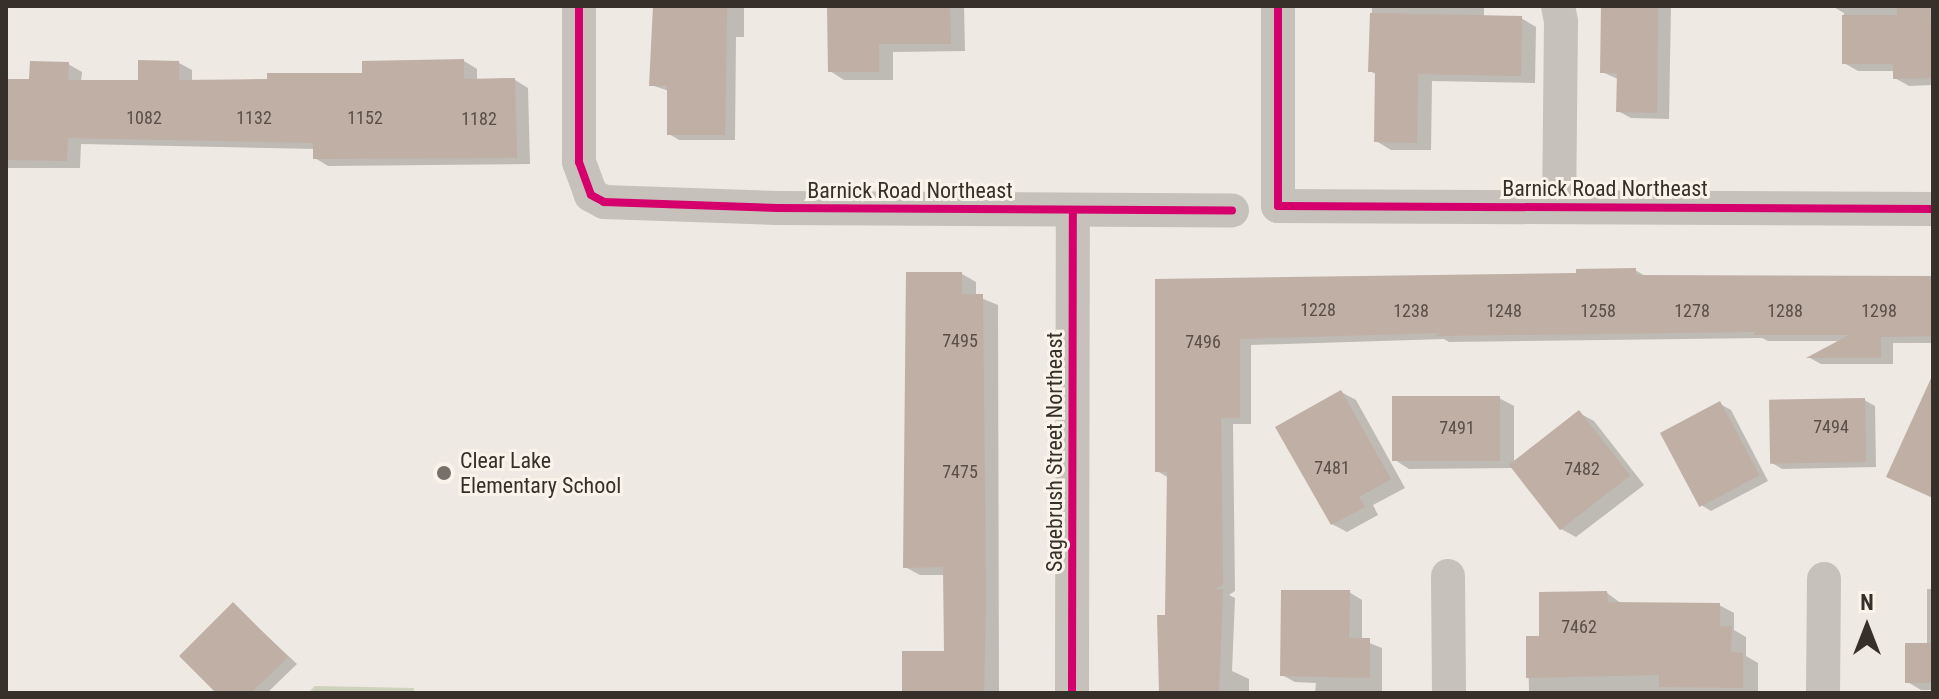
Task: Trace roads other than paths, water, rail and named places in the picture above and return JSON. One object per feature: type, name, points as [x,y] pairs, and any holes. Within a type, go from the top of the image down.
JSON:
[{"type":"street","name":"Barnick Road Northeast","points":[[579,6],[579,162],[591,195],[604,202],[635,206],[1232,210]]},
{"type":"street","name":"Barnick Road Northeast","points":[[1278,6],[1278,206],[1933,209]]},
{"type":"street","points":[[1558,6],[1561,22],[1559,207]]},
{"type":"street","name":"Sagebrush Street Northeast","points":[[1072,693],[1073,210]]},
{"type":"street","points":[[1448,576],[1449,693]]},
{"type":"street","points":[[1823,693],[1824,579]]},
{"type":"place","name":"Clear Lake Elementary School","points":[[444,473]]}]
